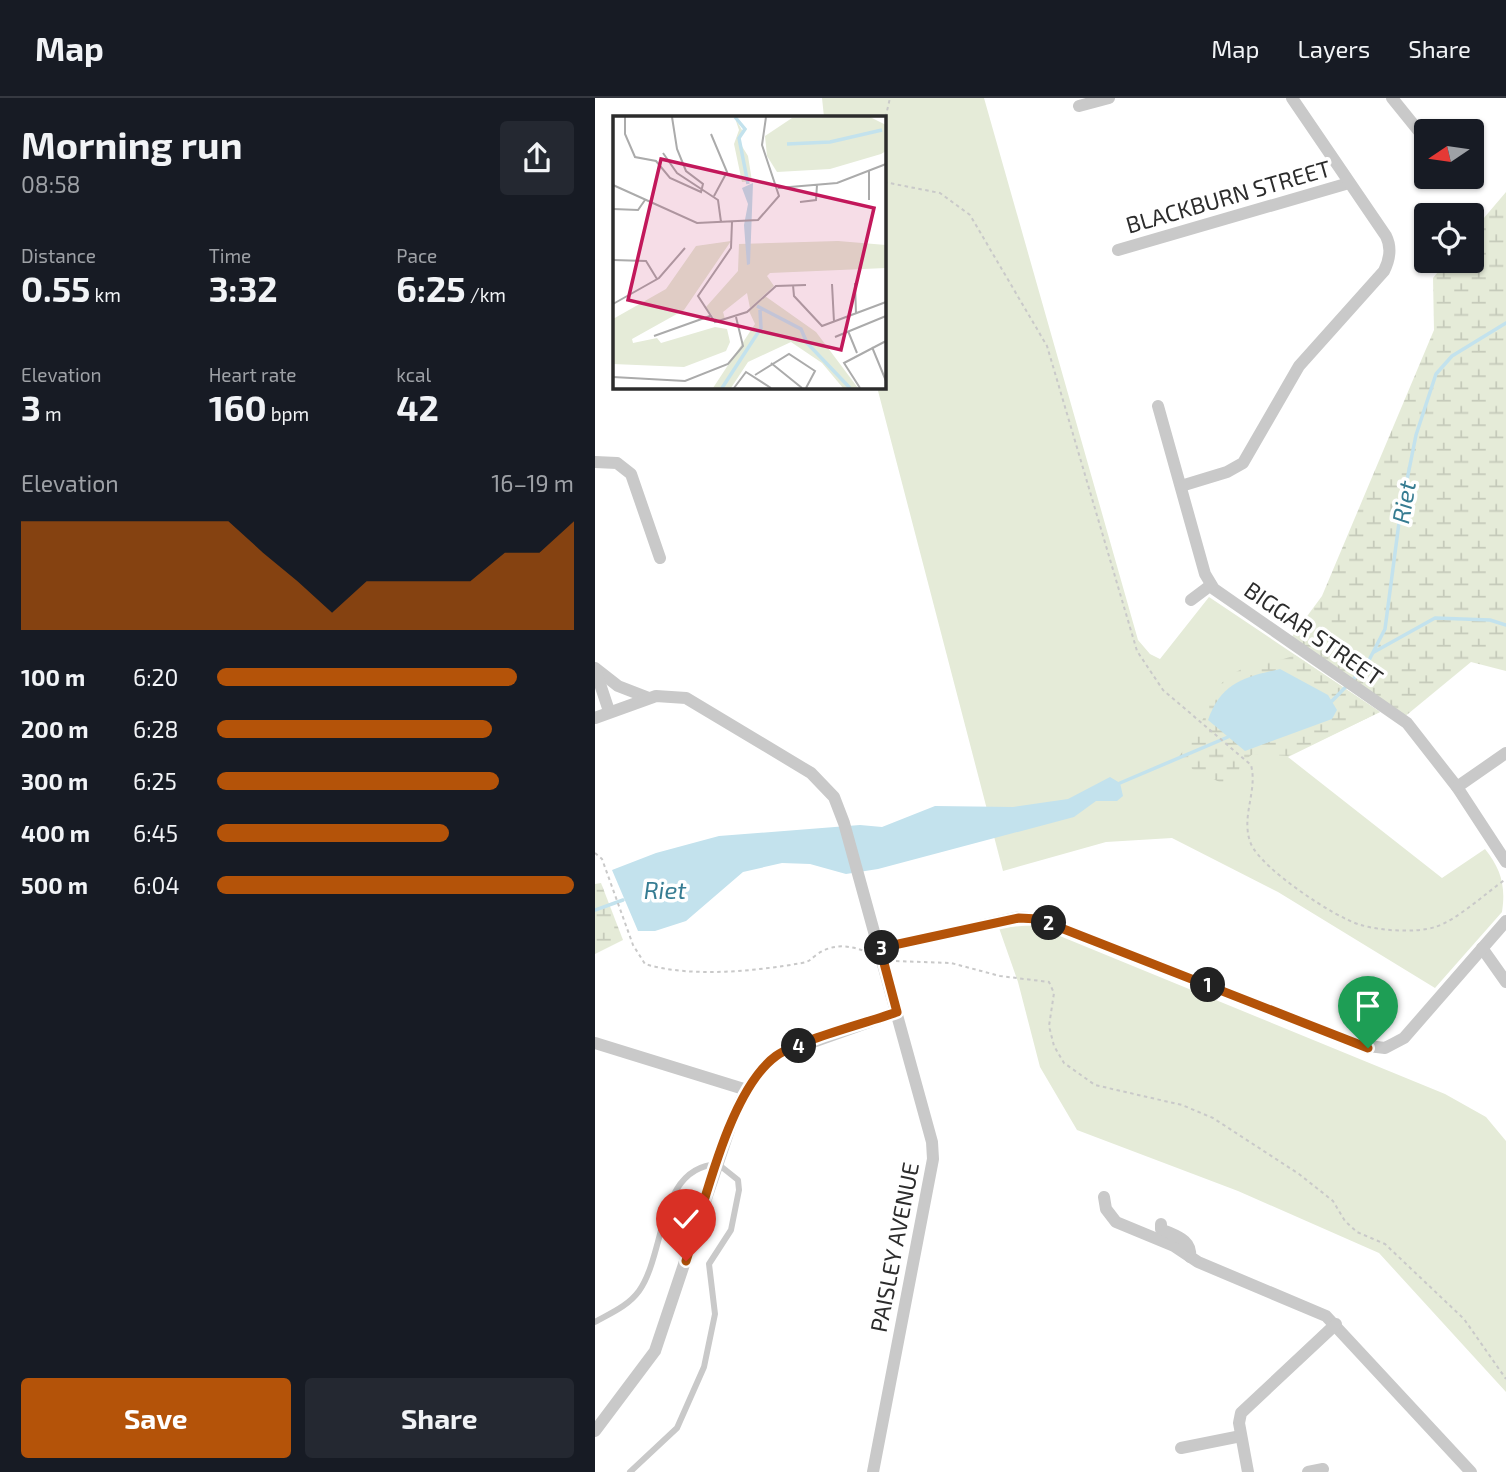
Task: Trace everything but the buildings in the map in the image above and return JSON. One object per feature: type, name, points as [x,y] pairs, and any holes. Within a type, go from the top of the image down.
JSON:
[{"type":"street","points":[[1079,106],[1109,98]]},
{"type":"street","points":[[1181,486],[1227,472],[1244,463],[1299,366],[1384,271],[1390,247],[1383,230],[1292,98]]},
{"type":"street","points":[[1392,98],[1414,126]]},
{"type":"street","name":"BLACKBURN STREET","points":[[1118,250],[1349,183]]},
{"type":"street","name":"BIGGAR STREET","points":[[1158,406],[1211,585],[1334,675],[1407,723],[1457,788],[1506,862]]},
{"type":"street","points":[[595,462],[617,463],[632,474],[660,558]]},
{"type":"street","points":[[1191,600],[1211,585]]},
{"type":"street","points":[[596,676],[650,698]]},
{"type":"street","points":[[596,676],[609,711]]},
{"type":"street","name":"PAISLEY AVENUE","points":[[595,718],[650,698],[668,695],[685,698],[811,773],[834,797],[844,823],[932,1142],[933,1159],[873,1472]]},
{"type":"street","points":[[1457,788],[1506,753]]},
{"type":"street","points":[[881,952],[1019,918],[1038,919],[1360,1045],[1382,1048],[1404,1038],[1506,921]]},
{"type":"street","points":[[1482,948],[1506,982]]},
{"type":"street","points":[[595,1431],[655,1351],[736,1110],[747,1090],[766,1065],[779,1054],[897,1012]]},
{"type":"street","points":[[595,1043],[747,1090]]},
{"type":"street","points":[[1104,1197],[1106,1209],[1116,1222],[1174,1246],[1192,1259],[1321,1313],[1336,1324],[1471,1472]]},
{"type":"street","points":[[1161,1224],[1161,1230],[1186,1241],[1192,1259]]},
{"type":"street","points":[[1248,1472],[1239,1419],[1243,1410],[1336,1324]]},
{"type":"street","points":[[1181,1448],[1241,1436]]},
{"type":"street","points":[[1308,1472],[1323,1469]]},
{"type":"lane","points":[[595,1322],[627,1304],[641,1288],[668,1207],[687,1177],[699,1168],[718,1164],[733,1175],[740,1186],[733,1224],[709,1264],[715,1306],[704,1367],[677,1428],[630,1472]]},
{"type":"path","points":[[885,120],[890,98]]},
{"type":"path","points":[[885,182],[940,194],[970,215],[1047,346],[1137,651],[1163,690],[1245,758],[1253,774],[1246,816],[1247,832],[1257,854],[1295,888],[1360,925],[1391,929],[1435,927],[1506,879]]},
{"type":"path","points":[[595,853],[602,859],[633,945],[645,964],[662,968],[726,971],[774,968],[807,962],[829,948],[852,946],[881,952],[898,961],[950,963],[1000,976],[1049,982],[1054,993],[1049,1026],[1054,1046],[1064,1063],[1095,1085],[1182,1105],[1213,1118],[1299,1174],[1333,1201],[1345,1221],[1357,1232],[1385,1244],[1464,1319],[1506,1379]]},
{"type":"green space","points":[[822,98],[984,98],[1138,640],[1150,654],[1160,659],[1209,597],[1380,712],[1288,757],[1442,878],[1485,849],[1495,864],[1503,886],[1502,912],[1435,988],[1278,892],[1172,838],[1106,842],[1003,871],[877,388],[885,388],[885,116],[824,116]]},
{"type":"green space","points":[[1506,192],[1506,671],[1471,662],[1403,718],[1288,642],[1322,596],[1434,330],[1433,278],[1437,273],[1484,273],[1484,218]]},
{"type":"green space","points":[[1295,655],[1380,712],[1288,756],[1253,754],[1240,763],[1237,783],[1228,787],[1191,768],[1178,758],[1197,731],[1223,682],[1245,668]]},
{"type":"green space","points":[[601,883],[623,940],[595,954],[595,884]]},
{"type":"green space","points":[[1033,925],[1445,1094],[1486,1117],[1506,1141],[1506,1392],[1379,1253],[1238,1191],[1077,1130],[1040,1067],[1018,982],[999,928]]},
{"type":"water","points":[[1280,669],[1328,695],[1337,710],[1332,719],[1245,751],[1208,720],[1213,708],[1235,684],[1255,675]]},
{"type":"water","name":"Riet","points":[[1110,777],[1120,783],[1123,796],[1117,801],[1096,801],[1074,817],[878,869],[846,874],[810,864],[782,863],[743,872],[686,921],[655,931],[638,931],[612,870],[656,853],[719,836],[860,825],[882,827],[935,806],[1013,807],[1068,799]]},
{"type":"waterway","name":"Riet","points":[[1332,701],[1366,666],[1385,629],[1400,515],[1416,435],[1436,374],[1452,356],[1506,323]]},
{"type":"waterway","points":[[1374,652],[1435,618],[1490,620],[1506,625]]},
{"type":"waterway","name":"Riet","points":[[1120,783],[1228,737]]},
{"type":"waterway","name":"Riet","points":[[595,910],[623,900]]},
{"type":"route","points":[[686,1261],[738,1105],[766,1065],[785,1051],[897,1012],[880,948],[1019,918],[1038,919],[1368,1048]]}]
